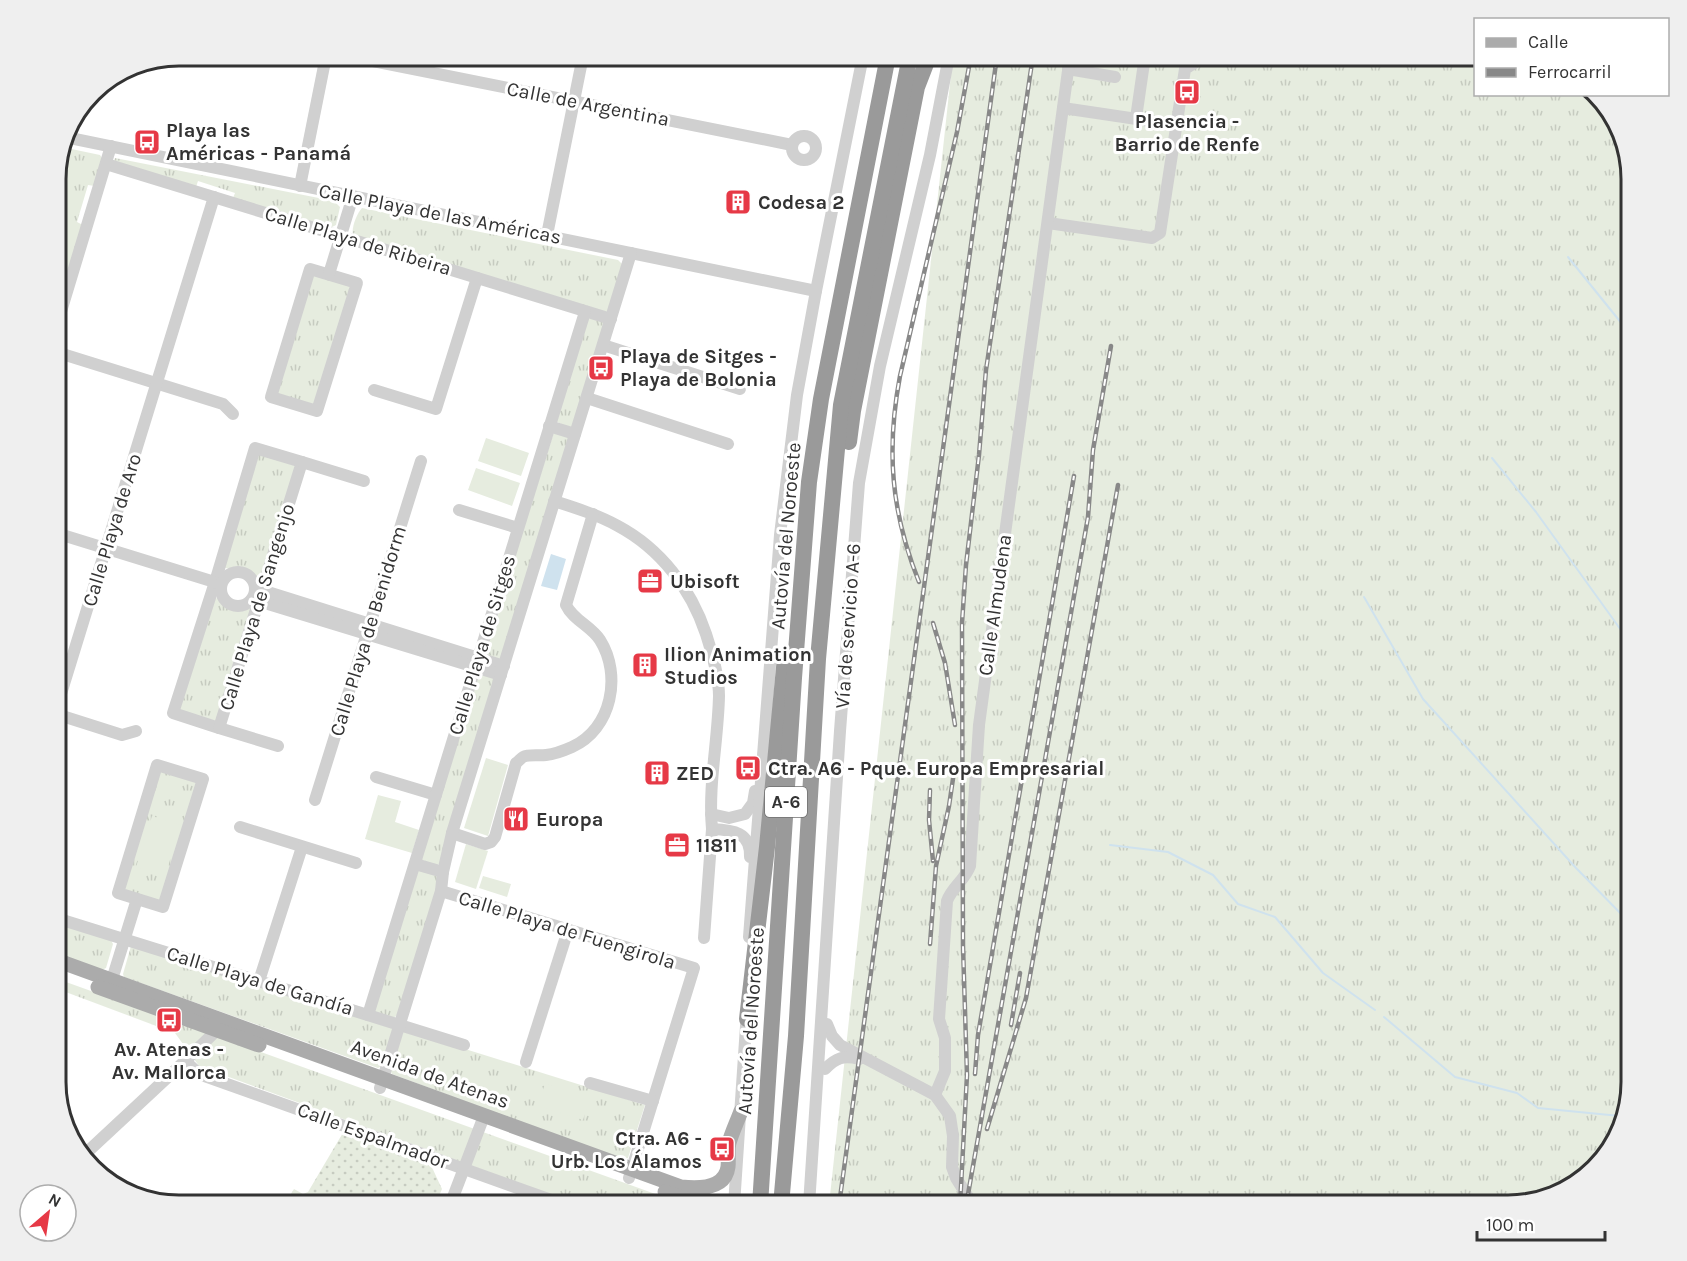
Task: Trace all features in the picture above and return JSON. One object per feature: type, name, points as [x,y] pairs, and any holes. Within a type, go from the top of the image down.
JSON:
[{"type":"highway","name":"Autovía del Noroeste","points":[[760,1195],[809,482],[820,399],[886,66]]},
{"type":"highway","name":"A-6","points":[[782,1195],[790,1105],[818,659],[841,405],[908,66]]},
{"type":"highway","points":[[818,659],[832,614],[842,494],[853,411],[917,87],[925,66]]},
{"type":"highway","points":[[747,1019],[767,847],[798,487],[804,444],[820,399]]},
{"type":"highway","points":[[790,1105],[795,1158],[793,1195]]},
{"type":"main road","name":"Avenida de Atenas","points":[[66,965],[110,985],[630,1174],[678,1195]]},
{"type":"main road","name":"Avenida de Atenas","points":[[66,974],[110,985]]},
{"type":"main road","name":"Avenida de Atenas","points":[[630,1174],[681,1187],[698,1189],[716,1185],[728,1169],[728,1145],[741,1112]]},
{"type":"street","points":[[300,186],[325,66]]},
{"type":"street","name":"Calle de Argentina","points":[[398,66],[792,145]]},
{"type":"street","points":[[547,235],[581,66]]},
{"type":"street","points":[[748,948],[780,535],[797,395],[860,66]]},
{"type":"street","name":"Vía de servicio A-6","points":[[810,1195],[840,720],[859,483],[877,378],[930,155],[947,66]]},
{"type":"street","name":"Calle Almudena","points":[[935,1095],[945,1071],[945,1038],[939,1019],[947,901],[970,866],[979,725],[1068,66]]},
{"type":"street","points":[[1136,118],[1144,66]]},
{"type":"street","points":[[1048,223],[1152,238],[1157,236],[1162,228],[1185,69],[1190,66]]},
{"type":"street","points":[[1068,69],[1115,77]]},
{"type":"street","points":[[1062,108],[1177,125]]},
{"type":"street","name":"Calle Playa de las Américas","points":[[74,139],[816,291]]},
{"type":"street","points":[[66,295],[111,146]]},
{"type":"street","name":"Calle Playa de Ribeira","points":[[106,164],[610,319]]},
{"type":"street","points":[[329,274],[353,196]]},
{"type":"street","name":"Calle Playa de Aro","points":[[66,679],[214,197]]},
{"type":"street","name":"Calle Playa de Sitges","points":[[381,1083],[441,891],[442,872],[452,833],[632,253]]},
{"type":"street","points":[[310,269],[329,274],[357,283],[317,411],[271,397],[310,269]]},
{"type":"street","points":[[374,390],[436,409],[477,278]]},
{"type":"street","name":"Calle Playa de Sitges","points":[[368,1015],[585,312]]},
{"type":"street","points":[[603,345],[740,389]]},
{"type":"street","points":[[66,355],[223,404],[233,414]]},
{"type":"street","points":[[587,398],[728,444]]},
{"type":"street","points":[[549,426],[575,434]]},
{"type":"street","name":"Calle Playa de Sangenjo","points":[[255,448],[302,462],[256,594],[219,728],[173,713],[219,583],[255,448]]},
{"type":"street","points":[[302,462],[364,481]]},
{"type":"street","name":"Calle Playa de Benidorm","points":[[315,800],[421,462]]},
{"type":"street","points":[[554,501],[593,514],[619,526],[642,542],[674,571],[699,613],[712,651],[719,694],[704,938]]},
{"type":"street","points":[[459,510],[518,528]]},
{"type":"street","points":[[452,833],[485,844],[491,842],[495,837],[516,763],[524,756],[560,753],[578,745],[603,718],[609,701],[612,680],[609,657],[599,638],[587,624],[569,612],[566,604],[593,514]]},
{"type":"street","points":[[66,536],[219,583]]},
{"type":"street","points":[[219,583],[231,573],[242,572],[251,578],[256,594]]},
{"type":"street","points":[[219,583],[224,597],[232,604],[243,605],[256,594]]},
{"type":"street","points":[[256,594],[503,671]]},
{"type":"street","points":[[711,814],[729,818],[746,814],[753,803],[767,701]]},
{"type":"street","points":[[66,715],[122,735],[136,731]]},
{"type":"street","points":[[219,728],[278,746]]},
{"type":"street","points":[[157,765],[203,779],[164,907],[137,899],[118,893],[157,765]]},
{"type":"street","points":[[376,777],[436,795]]},
{"type":"street","points":[[240,827],[356,863]]},
{"type":"street","points":[[712,830],[730,830],[741,835],[750,847],[747,1019],[735,1195]]},
{"type":"street","points":[[259,981],[302,847]]},
{"type":"street","points":[[415,864],[442,872]]},
{"type":"street","name":"Calle Playa de Fuengirola","points":[[441,891],[694,968],[653,1101]]},
{"type":"street","points":[[110,985],[137,899]]},
{"type":"street","name":"Calle Playa de Gandía","points":[[66,921],[464,1045]]},
{"type":"street","points":[[526,1062],[568,930]]},
{"type":"street","points":[[817,1195],[827,1024],[826,947]]},
{"type":"street","points":[[827,1024],[832,1036],[840,1045],[935,1095],[950,1116],[953,1136],[952,1167],[966,1195]]},
{"type":"street","points":[[89,1151],[185,1061],[219,1025]]},
{"type":"street","points":[[825,1069],[835,1059],[847,1056],[868,1061]]},
{"type":"street","name":"Calle Espalmador","points":[[185,1061],[199,1074],[535,1195]]},
{"type":"street","points":[[590,1083],[653,1101],[630,1174]]},
{"type":"street","points":[[454,1195],[482,1121]]},
{"type":"green space","points":[[952,66],[1474,66],[1474,96],[1585,96],[1602,116],[1609,129],[1619,157],[1621,172],[1621,1089],[1615,1118],[1598,1151],[1583,1167],[1558,1183],[1530,1193],[1508,1195],[830,1195]]},
{"type":"green space","points":[[70,149],[100,155],[102,158],[95,186],[88,185],[77,222],[83,225],[66,281],[66,172]]},
{"type":"green space","points":[[115,158],[334,201],[340,207],[336,225],[330,228],[233,198],[235,193],[198,181],[196,187],[114,161]]},
{"type":"green space","points":[[362,208],[618,260],[622,264],[609,310],[604,313],[353,235],[355,221]]},
{"type":"green space","points":[[314,274],[351,286],[313,406],[277,395]]},
{"type":"green space","points":[[587,318],[603,320],[605,325],[574,427],[570,428],[555,421]]},
{"type":"green space","points":[[554,432],[568,436],[570,439],[503,657],[498,659],[486,656],[484,652]]},
{"type":"green space","points":[[486,438],[529,453],[521,476],[478,461]]},
{"type":"green space","points":[[259,454],[296,466],[261,579],[257,579],[245,569],[224,568]]},
{"type":"green space","points":[[476,468],[520,483],[512,506],[468,490]]},
{"type":"green space","points":[[217,598],[231,608],[249,607],[251,610],[216,721],[179,711]]},
{"type":"green space","points":[[480,674],[493,678],[495,681],[440,863],[436,866],[422,861],[421,857]]},
{"type":"green space","points":[[486,758],[508,765],[488,836],[464,828]]},
{"type":"green space","points":[[160,770],[198,782],[161,902],[123,891]]},
{"type":"green space","points":[[378,795],[401,801],[395,822],[419,830],[412,853],[365,839]]},
{"type":"green space","points":[[152,816],[181,825],[165,876],[136,867]]},
{"type":"green space","points":[[466,844],[488,851],[476,889],[455,882]]},
{"type":"green space","points":[[420,869],[438,875],[441,881],[397,1015],[393,1019],[375,1013],[374,1008],[416,872]]},
{"type":"green space","points":[[483,876],[511,884],[507,897],[479,888]]},
{"type":"green space","points":[[66,926],[111,940],[113,944],[106,968],[102,970],[66,957]]},
{"type":"green space","points":[[131,946],[391,1026],[393,1030],[382,1066],[378,1068],[124,977]]},
{"type":"green space","points":[[66,982],[658,1195],[551,1195],[199,1066],[175,1033],[66,992]]},
{"type":"green space","points":[[404,1030],[645,1105],[628,1158],[622,1160],[392,1074],[390,1070]]},
{"type":"green space","points":[[545,1083],[590,1098],[583,1120],[538,1106]]},
{"type":"green space","points":[[344,1131],[430,1163],[442,1189],[439,1195],[290,1195],[294,1189],[303,1194],[308,1192]]},
{"type":"water","points":[[551,554],[566,559],[557,590],[541,586]]},
{"type":"waterway","points":[[1568,257],[1621,323]]},
{"type":"waterway","points":[[1492,458],[1536,512],[1621,630]]},
{"type":"waterway","points":[[1364,597],[1423,699],[1576,868],[1621,914]]},
{"type":"waterway","points":[[1110,845],[1168,852],[1213,875],[1238,904],[1275,917],[1323,973],[1375,1010]]},
{"type":"waterway","points":[[1384,1017],[1455,1077],[1517,1093],[1538,1108],[1616,1116]]},
{"type":"railway","points":[[919,582],[902,531],[897,506],[892,455],[893,430],[900,376],[957,132],[969,66]]},
{"type":"railway","points":[[840,1195],[996,66]]},
{"type":"railway","points":[[961,1195],[967,1075],[963,946],[962,623],[986,370],[1032,66]]},
{"type":"railway","points":[[968,1195],[1088,517],[1093,450],[1111,346]]},
{"type":"railway","points":[[975,1074],[978,1035],[1074,476]]},
{"type":"railway","points":[[987,1129],[1026,998],[1118,485]]},
{"type":"railway","points":[[933,623],[945,663],[955,725]]},
{"type":"railway","points":[[930,944],[936,866],[955,765]]},
{"type":"railway","points":[[930,790],[929,820],[933,861]]},
{"type":"railway","points":[[1011,1025],[1020,973]]},
{"type":"place","name":"Plasencia - Barrio de Renfe","points":[[1187,92]]},
{"type":"place","name":"Playa las Américas - Panamá","points":[[147,142]]},
{"type":"place","name":"Codesa 2","points":[[738,202]]},
{"type":"place","name":"Playa de Sitges - Playa de Bolonia","points":[[601,368]]},
{"type":"place","name":"Ubisoft","points":[[650,581]]},
{"type":"place","name":"Ilion Animation Studios","points":[[645,665]]},
{"type":"place","name":"Ctra. A6 - Pque. Europa Empresarial","points":[[748,768]]},
{"type":"place","name":"ZED","points":[[657,773]]},
{"type":"place","name":"Europa","points":[[516,819]]},
{"type":"place","name":"11811","points":[[677,845]]},
{"type":"place","name":"Av. Atenas - Av. Mallorca","points":[[169,1020]]},
{"type":"place","name":"Ctra. A6 - Urb. Los Álamos","points":[[722,1149]]}]
